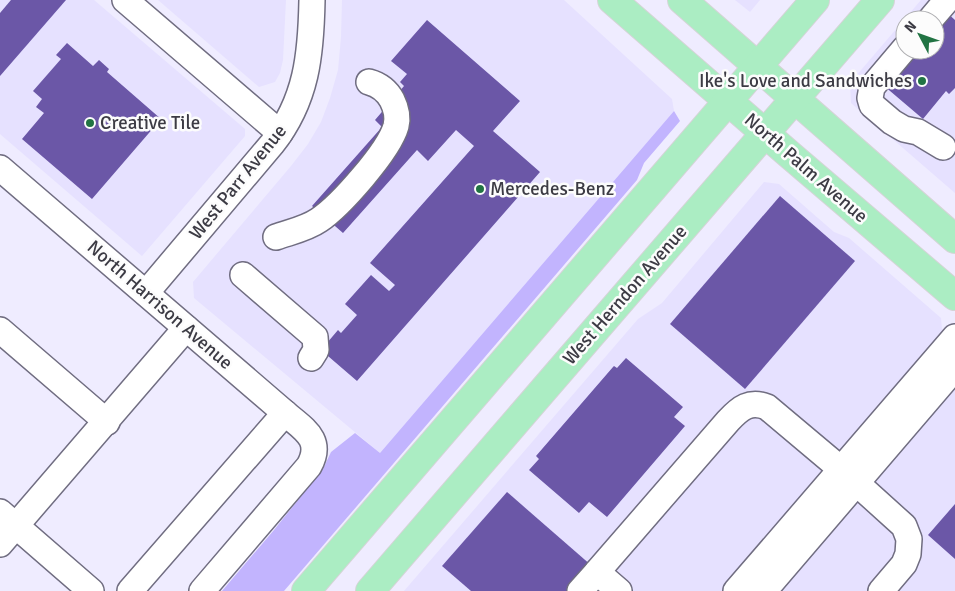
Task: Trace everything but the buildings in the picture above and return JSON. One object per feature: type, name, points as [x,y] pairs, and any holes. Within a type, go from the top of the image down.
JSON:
[{"type":"main road","name":"North Palm Avenue","points":[[612,0],[955,296]]},
{"type":"main road","points":[[682,0],[955,239]]},
{"type":"main road","points":[[306,591],[814,0]]},
{"type":"main road","name":"West Herndon Avenue","points":[[370,591],[880,0]]},
{"type":"street","points":[[125,0],[280,133]]},
{"type":"street","name":"West Parr Avenue","points":[[146,293],[280,133],[292,113],[303,85],[310,43],[312,0]]},
{"type":"street","points":[[938,10],[947,0]]},
{"type":"street","points":[[895,60],[872,87],[870,98],[872,105],[892,122],[904,129],[918,132],[944,147]]},
{"type":"street","points":[[276,237],[298,230],[319,220],[365,174],[386,148],[396,125],[396,107],[388,93],[377,84],[370,82]]},
{"type":"street","name":"North Harrison Avenue","points":[[0,168],[285,413],[308,434],[315,446],[315,456],[309,466],[202,591]]},
{"type":"street","points":[[243,274],[314,337],[316,350],[311,358]]},
{"type":"street","points":[[91,591],[5,527],[107,422],[186,328]]},
{"type":"street","points":[[0,330],[107,422]]},
{"type":"street","points":[[764,591],[955,336]]},
{"type":"street","points":[[736,591],[955,368]]},
{"type":"street","points":[[580,591],[728,420],[744,407],[752,404],[767,408],[850,477],[904,526],[909,539],[908,554],[904,564],[881,591]]},
{"type":"street","points":[[130,591],[285,413]]},
{"type":"street","points":[[597,572],[619,591]]},
{"type":"shaded area","points":[[0,0],[94,0],[245,129],[245,136],[142,256],[0,134]]},
{"type":"shaded area","points":[[158,0],[286,0],[283,60],[280,73],[275,82],[259,87]]},
{"type":"shaded area","points":[[342,0],[564,0],[672,99],[674,111],[380,453],[194,298],[193,282],[291,166],[308,144],[321,122],[338,70]]},
{"type":"shaded area","points":[[735,0],[760,0],[750,12]]},
{"type":"shaded area","points":[[921,0],[955,0],[955,193],[851,103],[850,83],[895,30],[895,60],[945,60],[945,10],[912,10]]},
{"type":"shaded area","points":[[674,111],[680,121],[644,163],[637,180],[284,591],[222,591],[323,469],[331,452],[355,433],[380,453]]},
{"type":"shaded area","points":[[764,182],[779,184],[834,232],[849,238],[941,318],[942,329],[955,339],[955,591],[404,591],[638,319],[662,303]]},
{"type":"place","name":"Ike's Love and Sandwiches","points":[[922,81]]},
{"type":"place","name":"Creative Tile","points":[[90,123]]},
{"type":"place","name":"Mercedes-Benz","points":[[480,189]]}]
